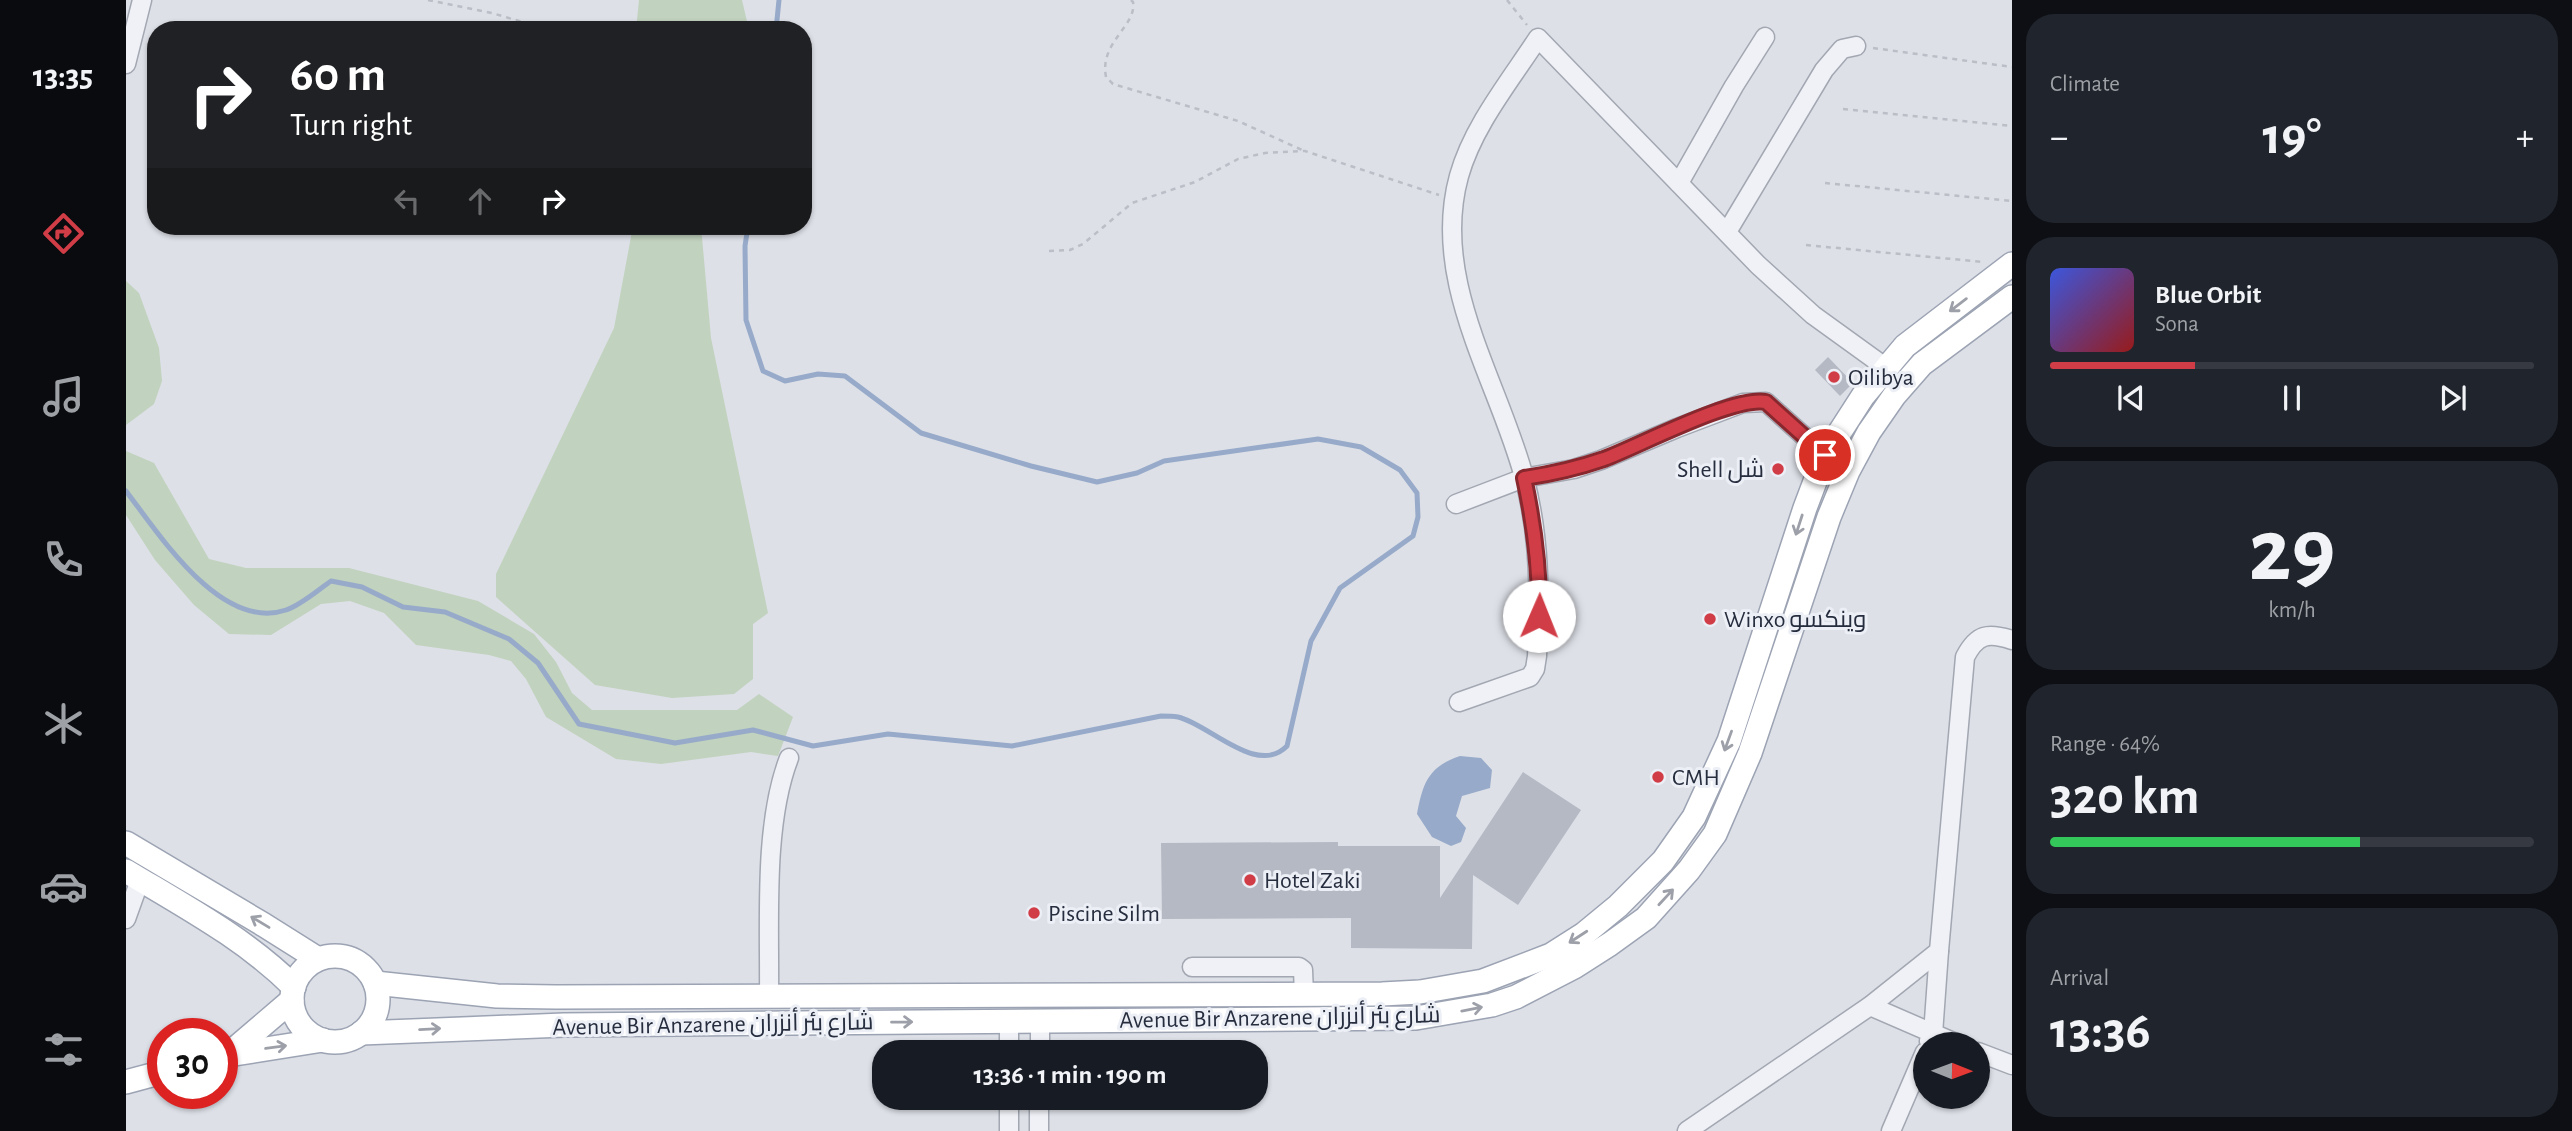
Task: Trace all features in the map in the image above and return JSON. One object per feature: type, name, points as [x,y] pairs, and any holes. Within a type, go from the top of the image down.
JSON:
[{"type":"main road","name":"Avenue Bir Anzarene شارع بئر أنزران","points":[[375,983],[498,996],[1304,995],[1420,992],[1483,981],[1551,954],[1584,934],[1638,888],[1663,860],[1694,817],[1729,741],[1825,455],[1863,396],[1905,346],[2011,265]]},
{"type":"main road","name":"Avenue Bir Anzarene شارع بئر أنزران","points":[[361,1032],[564,1025],[1416,1018],[1492,1005],[1516,997],[1574,967],[1646,918],[1715,834],[1750,753],[1829,517],[1848,471],[1869,432],[1894,396],[1922,364],[2012,297]]},
{"type":"main road","points":[[126,843],[318,959]]},
{"type":"main road","points":[[133,876],[271,964],[293,994],[301,1025],[323,1040]]},
{"type":"main road","points":[[238,1044],[293,994],[303,970],[318,959],[340,956],[351,959],[361,965],[375,983],[377,993],[374,1015],[361,1032],[343,1041],[323,1040],[238,1053]]},
{"type":"main road","points":[[1009,996],[1009,1022]]},
{"type":"main road","points":[[1040,1022],[1041,996]]},
{"type":"main road","points":[[126,1082],[147,1076]]},
{"type":"street","points":[[126,64],[142,0]]},
{"type":"street","points":[[1679,183],[1765,37]]},
{"type":"street","points":[[1459,702],[1521,681],[1530,677],[1535,669],[1540,576],[1533,520],[1524,478],[1469,322],[1455,268],[1453,239],[1455,200],[1460,176],[1481,128],[1538,38],[1758,265],[1813,315],[1885,368]]},
{"type":"street","points":[[1727,232],[1824,70],[1837,53],[1849,46],[1856,46]]},
{"type":"street","points":[[1457,504],[1524,478],[1588,464],[1743,403],[1766,402],[1825,455]]},
{"type":"street","points":[[1931,1032],[1965,657],[1971,644],[1982,636],[1999,636],[2012,640]]},
{"type":"street","points":[[769,996],[774,822],[780,781],[789,758]]},
{"type":"street","points":[[126,919],[133,876]]},
{"type":"street","points":[[1687,1131],[1870,1006],[1939,951]]},
{"type":"street","points":[[1192,967],[1301,968],[1304,995]]},
{"type":"street","points":[[1870,1006],[1917,1032]]},
{"type":"street","points":[[1009,1022],[1009,1040]]},
{"type":"street","points":[[1040,1022],[1040,1040]]},
{"type":"street","points":[[1990,1057],[2012,1065]]},
{"type":"street","points":[[1891,1131],[1913,1080]]},
{"type":"street","points":[[1009,1110],[1009,1131]]},
{"type":"street","points":[[1039,1110],[1039,1131]]},
{"type":"path","points":[[428,0],[518,21]]},
{"type":"path","points":[[1131,0],[1134,11],[1107,52],[1105,61],[1106,77],[1113,84],[1238,121],[1305,151],[1455,200]]},
{"type":"path","points":[[1507,0],[1538,38]]},
{"type":"path","points":[[1856,46],[2012,67]]},
{"type":"path","points":[[1843,109],[2012,126]]},
{"type":"path","points":[[1049,251],[1076,248],[1094,237],[1132,203],[1195,182],[1238,159],[1274,152],[1305,151]]},
{"type":"path","points":[[1825,183],[2012,201]]},
{"type":"path","points":[[1806,245],[2011,265]]},
{"type":"green space","points":[[639,0],[742,0],[747,21],[637,21]]},
{"type":"green space","points":[[631,235],[702,235],[711,338],[768,613],[753,624],[753,679],[734,694],[672,698],[595,685],[496,597],[496,574],[614,328]]},
{"type":"green space","points":[[126,281],[139,293],[159,348],[162,381],[154,404],[126,425]]},
{"type":"green space","points":[[126,451],[154,463],[209,559],[246,568],[349,568],[478,601],[534,634],[556,662],[572,693],[592,710],[737,710],[759,694],[793,717],[778,756],[751,752],[661,764],[616,759],[546,717],[526,679],[511,661],[489,655],[416,645],[384,613],[350,601],[321,604],[271,635],[229,634],[194,605],[155,560],[126,515]]},
{"type":"water","points":[[1460,756],[1481,758],[1492,770],[1490,788],[1462,796],[1456,816],[1466,828],[1461,842],[1451,846],[1432,837],[1417,814],[1425,785],[1434,771]]},
{"type":"building","name":"Oilibya","points":[[1828,357],[1853,383],[1840,396],[1815,370]]},
{"type":"building","points":[[1523,772],[1581,810],[1518,905],[1473,875],[1472,949],[1351,948],[1351,918],[1162,919],[1161,843],[1338,842],[1338,846],[1440,846],[1440,898]]},
{"type":"waterway","points":[[777,21],[779,0]]},
{"type":"waterway","points":[[126,491],[194,575],[238,607],[262,613],[286,610],[331,581],[362,587],[403,607],[445,612],[509,639],[538,663],[579,724],[675,743],[753,730],[813,746],[888,734],[1012,746],[1167,716],[1190,722],[1233,746],[1262,756],[1275,754],[1287,746],[1311,641],[1340,588],[1413,536],[1418,517],[1417,493],[1400,470],[1361,447],[1318,439],[1164,461],[1137,473],[1097,482],[1031,466],[921,433],[845,376],[818,374],[785,381],[763,371],[746,320],[747,235]]},
{"type":"place","name":"Oilibya","points":[[1834,377]]},
{"type":"place","name":"Shell شل","points":[[1778,469]]},
{"type":"place","name":"Winxo وينكسو","points":[[1710,619]]},
{"type":"place","name":"CMH","points":[[1658,777]]},
{"type":"place","name":"Hotel Zaki","points":[[1250,880]]},
{"type":"place","name":"Piscine Silm","points":[[1034,913]]},
{"type":"route","points":[[1539,616],[1540,576],[1533,520],[1524,478],[1601,460],[1743,403],[1761,401],[1766,402],[1825,455]]}]
